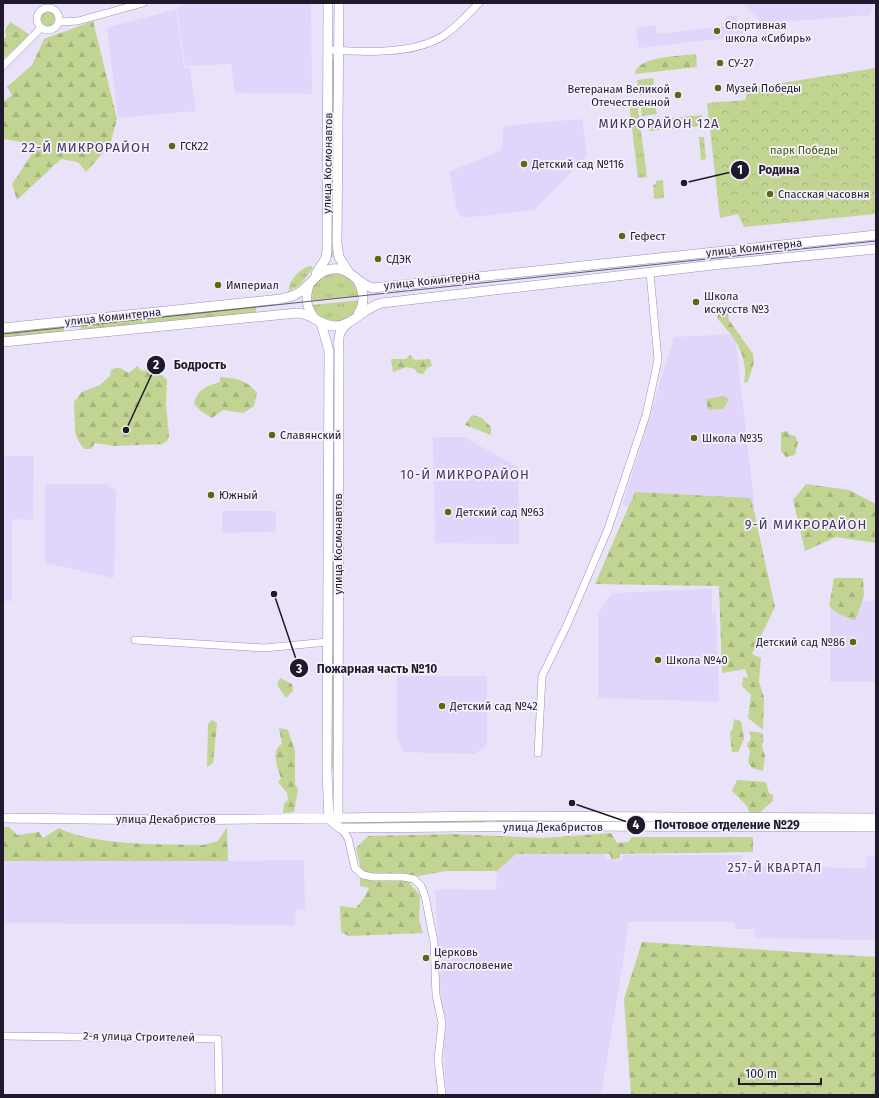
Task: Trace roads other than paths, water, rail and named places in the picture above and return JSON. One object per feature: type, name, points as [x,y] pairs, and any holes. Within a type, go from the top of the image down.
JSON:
[{"type":"street","points":[[60,22],[56,11],[46,5],[40,10],[37,16],[38,23],[41,28],[45,30],[52,30],[60,22],[78,21],[143,3]]},
{"type":"street","name":"улица Космонавтов","points":[[313,316],[308,308],[306,298],[309,285],[324,262],[327,251],[328,3]]},
{"type":"street","name":"улица Космонавтов","points":[[339,3],[338,244],[339,257],[349,273]]},
{"type":"street","points":[[329,50],[392,50],[429,42],[453,28],[480,3]]},
{"type":"street","points":[[3,66],[41,28]]},
{"type":"street","name":"улица Коминтерна","points":[[3,328],[281,299],[299,293],[321,272],[332,269],[349,273],[358,281],[370,287],[380,287],[876,235]]},
{"type":"street","name":"улица Коминтерна","points":[[321,323],[336,326],[352,320],[371,306],[382,303],[876,249]]},
{"type":"street","points":[[538,753],[542,676],[567,625],[608,529],[646,415],[658,360],[650,273]]},
{"type":"street","name":"улица Космонавтов","points":[[333,819],[337,772],[339,447],[338,339],[343,328],[356,316],[362,305],[363,293],[358,281]]},
{"type":"street","name":"улица Коминтерна","points":[[3,342],[244,317],[301,313],[313,316]]},
{"type":"street","points":[[313,316],[321,323]]},
{"type":"street","name":"улица Космонавтов","points":[[321,323],[330,351],[328,446],[327,772],[333,819]]},
{"type":"street","points":[[328,446],[339,447]]},
{"type":"street","points":[[135,640],[264,648],[328,642]]},
{"type":"street","points":[[327,772],[337,772]]},
{"type":"street","points":[[490,827],[491,816]]},
{"type":"street","name":"улица Декабристов","points":[[3,818],[333,819],[491,816],[751,822],[876,827]]},
{"type":"street","name":"улица Декабристов","points":[[340,828],[490,827],[876,818]]},
{"type":"street","points":[[333,819],[348,838],[355,868],[363,875],[373,877],[403,877],[414,879],[421,886],[425,896],[434,942],[436,995],[442,1023],[438,1059],[442,1095]]},
{"type":"street","name":"2-я улица Строителей","points":[[3,1036],[218,1039],[219,1095]]},
{"type":"tram line","points":[[3,334],[876,241]]},
{"type":"place","name":"Спортивная школа «Сибирь»","points":[[717,31]]},
{"type":"place","name":"СУ-27","points":[[720,63]]},
{"type":"place","name":"Музей Победы","points":[[718,88]]},
{"type":"place","name":"Ветеранам Великой Отечественной","points":[[678,95]]},
{"type":"place","name":"ГСК22","points":[[172,146]]},
{"type":"place","name":"Детский сад №116","points":[[524,164]]},
{"type":"place","name":"Родина","points":[[684,183]]},
{"type":"place","name":"Спасская часовня","points":[[770,194]]},
{"type":"place","name":"Гефест","points":[[622,236]]},
{"type":"place","name":"СДЭК","points":[[378,259]]},
{"type":"place","name":"Империал","points":[[218,285]]},
{"type":"place","name":"Школа искусств №3","points":[[696,302]]},
{"type":"place","name":"Бодрость","points":[[126,430]]},
{"type":"place","name":"Славянский","points":[[272,435]]},
{"type":"place","name":"Школа №35","points":[[694,438]]},
{"type":"place","name":"Южный","points":[[211,495]]},
{"type":"place","name":"Детский сад №63","points":[[448,512]]},
{"type":"place","name":"Пожарная часть №10","points":[[274,594]]},
{"type":"place","name":"Детский сад №86","points":[[853,642]]},
{"type":"place","name":"Школа №40","points":[[658,660]]},
{"type":"place","name":"Детский сад №42","points":[[442,706]]},
{"type":"place","name":"Почтовое отделение №29","points":[[572,803]]},
{"type":"place","name":"Церковь Благословение","points":[[426,958]]},
{"type":"district","name":"МИКРОРАЙОН 12А","points":[[659,123]]},
{"type":"district","name":"22-Й МИКРОРАЙОН","points":[[86,147]]},
{"type":"district","name":"10-Й МИКРОРАЙОН","points":[[465,474]]},
{"type":"district","name":"9-Й МИКРОРАЙОН","points":[[806,524]]},
{"type":"district","name":"257-Й КВАРТАЛ","points":[[775,868]]},
{"type":"park label","name":"парк Победы","points":[[804,150]]}]
